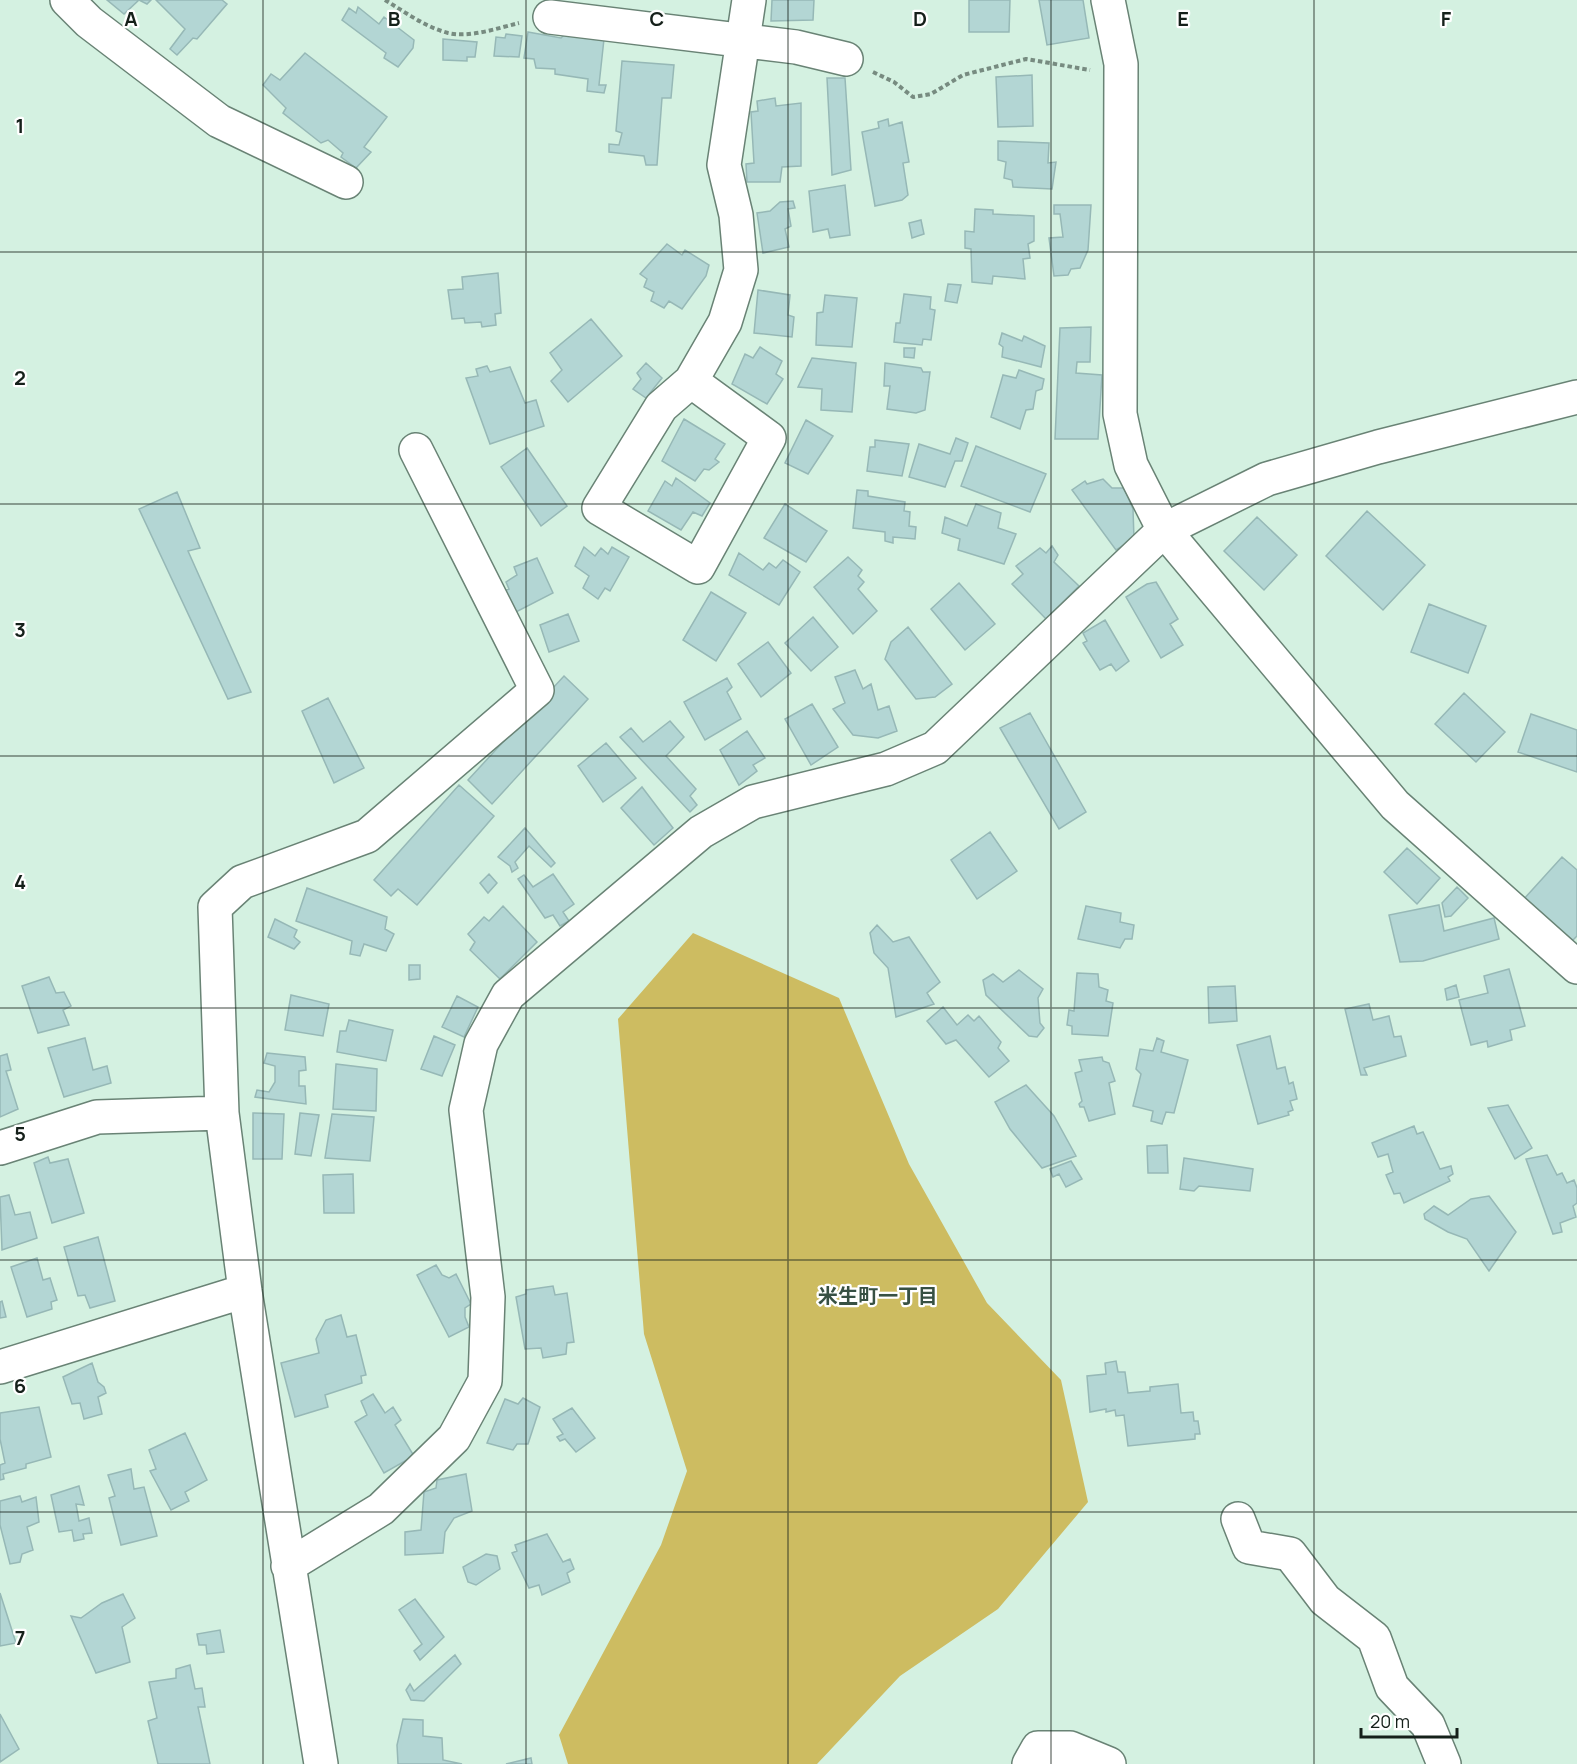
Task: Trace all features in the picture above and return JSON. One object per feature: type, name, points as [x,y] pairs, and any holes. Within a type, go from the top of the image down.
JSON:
[{"type":"street","points":[[67,0],[89,22],[219,122],[346,182]]},
{"type":"street","points":[[691,381],[769,438],[698,567],[599,508],[661,408],[691,381],[725,322],[741,270],[736,215],[724,165],[731,104],[749,0]]},
{"type":"street","points":[[1108,0],[1120,74],[1120,414],[1131,465],[1164,530],[1395,805],[1577,967]]},
{"type":"street","points":[[550,17],[639,26],[743,42],[796,47],[846,59]]},
{"type":"street","points":[[288,1566],[381,1509],[454,1438],[485,1381],[488,1297],[466,1110],[481,1044],[508,995],[700,831],[753,802],[886,769],[935,748],[1164,530],[1267,479],[1555,400],[1577,397]]},
{"type":"street","points":[[321,1764],[245,1291],[222,1113],[215,908],[242,882],[367,836],[537,690],[416,450]]},
{"type":"street","points":[[0,1148],[97,1117],[222,1113]]},
{"type":"street","points":[[0,1367],[245,1291]]},
{"type":"street","points":[[1238,1519],[1249,1548],[1290,1554],[1325,1600],[1374,1638],[1392,1687],[1428,1725],[1444,1764]]},
{"type":"street","points":[[1029,1764],[1038,1748],[1070,1749],[1109,1764]]},
{"type":"path","points":[[385,0],[420,21],[450,33],[476,32],[550,17]]},
{"type":"path","points":[[846,59],[894,82],[913,97],[931,94],[963,75],[1026,59],[1120,74]]},
{"type":"shaded area","points":[[693,933],[839,998],[909,1164],[987,1303],[1061,1380],[1088,1502],[998,1609],[900,1676],[817,1764],[568,1764],[559,1735],[661,1545],[687,1471],[644,1334],[618,1019]]},
{"type":"building","points":[[107,0],[139,0],[124,14]]},
{"type":"building","points":[[139,0],[151,0],[147,4]]},
{"type":"building","points":[[156,0],[222,0],[227,4],[197,39],[193,38],[177,55],[170,49],[185,29]]},
{"type":"building","points":[[772,0],[814,0],[813,20],[771,21]]},
{"type":"building","points":[[969,0],[1010,0],[1009,32],[969,32]]},
{"type":"building","points":[[1039,0],[1083,0],[1089,38],[1047,45]]},
{"type":"building","points":[[358,7],[379,24],[384,17],[414,40],[413,48],[398,67],[384,58],[386,53],[342,20],[349,8],[356,13]]},
{"type":"building","points":[[528,32],[561,38],[565,34],[604,39],[599,85],[606,85],[604,93],[587,91],[588,79],[555,74],[555,69],[536,68],[534,59],[524,58]]},
{"type":"building","points":[[506,34],[522,36],[519,57],[494,56],[496,37],[505,38]]},
{"type":"building","points":[[443,39],[477,42],[475,57],[467,57],[467,61],[443,60]]},
{"type":"building","points":[[305,53],[387,117],[364,147],[371,152],[356,168],[341,157],[343,153],[328,140],[321,143],[283,113],[286,108],[263,85],[271,74],[280,80]]},
{"type":"building","points":[[622,61],[674,65],[671,98],[662,98],[657,165],[646,165],[644,156],[609,152],[609,144],[619,145],[622,133],[616,131]]},
{"type":"building","points":[[1032,75],[1033,126],[998,127],[996,77]]},
{"type":"building","points":[[827,78],[845,78],[851,170],[832,175]]},
{"type":"building","points":[[775,98],[776,106],[801,103],[801,166],[782,167],[780,182],[747,182],[746,164],[754,163],[751,112],[758,111],[757,101]]},
{"type":"building","points":[[888,119],[889,126],[902,122],[909,162],[903,163],[908,195],[902,200],[875,206],[862,132],[879,128],[878,122]]},
{"type":"building","points":[[998,141],[1049,143],[1048,163],[1056,162],[1052,189],[1013,187],[1012,180],[1004,178],[1006,162],[998,160]]},
{"type":"building","points":[[845,185],[850,235],[830,238],[828,229],[813,232],[809,191]]},
{"type":"building","points":[[793,201],[795,208],[788,209],[791,226],[785,229],[789,247],[763,253],[757,213],[770,211],[780,202]]},
{"type":"building","points":[[1054,205],[1091,205],[1088,250],[1080,268],[1071,269],[1068,275],[1054,276],[1049,238],[1063,237],[1060,214],[1054,214]]},
{"type":"building","points":[[975,209],[993,210],[993,214],[1034,216],[1034,241],[1028,244],[1030,258],[1023,259],[1025,279],[993,276],[992,284],[972,282],[971,249],[965,248],[965,231],[974,232]]},
{"type":"building","points":[[921,220],[924,234],[912,238],[909,223]]},
{"type":"building","points":[[667,244],[682,255],[685,250],[709,265],[706,276],[682,309],[669,301],[664,308],[651,301],[654,292],[644,287],[647,279],[640,274]]},
{"type":"building","points":[[498,273],[501,313],[495,314],[496,325],[482,327],[481,322],[465,323],[464,318],[452,319],[448,290],[463,289],[462,277]]},
{"type":"building","points":[[948,284],[961,285],[957,303],[945,301]]},
{"type":"building","points":[[758,290],[790,295],[788,315],[794,317],[792,337],[754,333]]},
{"type":"building","points":[[904,294],[931,297],[930,309],[935,310],[931,340],[923,339],[922,345],[894,342],[896,323],[900,323]]},
{"type":"building","points":[[825,295],[857,298],[852,347],[816,345],[817,313],[823,312]]},
{"type":"building","points":[[591,319],[622,356],[568,402],[551,381],[562,370],[550,353]]},
{"type":"building","points":[[1091,327],[1090,362],[1077,362],[1076,373],[1102,375],[1098,439],[1055,439],[1060,328]]},
{"type":"building","points":[[1002,333],[1022,341],[1024,336],[1045,346],[1041,367],[1002,357],[1003,347],[999,344]]},
{"type":"building","points":[[760,347],[782,361],[776,374],[783,379],[767,404],[732,384],[745,354],[753,358]]},
{"type":"building","points":[[904,348],[915,348],[914,358],[904,357]]},
{"type":"building","points":[[812,358],[856,363],[852,412],[821,410],[822,389],[798,387]]},
{"type":"building","points":[[646,363],[662,378],[646,398],[633,389],[641,379],[637,373]]},
{"type":"building","points":[[885,363],[921,368],[923,372],[930,372],[925,410],[916,413],[887,409],[890,386],[884,386]]},
{"type":"building","points":[[487,366],[490,372],[510,367],[525,403],[536,400],[544,426],[490,444],[466,378],[478,376],[476,369]]},
{"type":"building","points":[[1019,370],[1044,379],[1042,389],[1036,391],[1033,409],[1026,410],[1020,429],[991,417],[1003,375],[1016,378]]},
{"type":"building","points":[[684,419],[725,444],[715,459],[719,462],[709,470],[704,469],[695,481],[662,461]]},
{"type":"building","points":[[806,420],[833,436],[808,474],[785,463]]},
{"type":"building","points":[[956,438],[968,443],[962,461],[955,461],[945,487],[909,477],[919,444],[950,454]]},
{"type":"building","points":[[875,440],[909,444],[902,476],[867,471],[870,447],[875,447]]},
{"type":"building","points":[[976,446],[1046,474],[1030,512],[961,486]]},
{"type":"building","points":[[527,448],[567,506],[541,526],[501,467]]},
{"type":"building","points":[[676,478],[710,503],[702,516],[693,512],[681,530],[648,511],[665,481],[672,486]]},
{"type":"building","points":[[1103,479],[1112,488],[1124,488],[1133,509],[1134,539],[1116,550],[1072,490],[1085,481],[1087,484]]},
{"type":"building","points":[[857,490],[868,491],[868,496],[905,502],[904,511],[910,512],[909,526],[916,527],[915,539],[893,537],[893,543],[885,541],[885,532],[853,528]]},
{"type":"building","points":[[177,492],[200,548],[188,551],[251,692],[228,699],[139,509]]},
{"type":"building","points":[[785,504],[827,531],[806,562],[764,538]]},
{"type":"building","points":[[976,504],[1001,513],[998,528],[1016,534],[1004,564],[958,550],[960,539],[942,533],[945,517],[967,526]]},
{"type":"building","points":[[1367,511],[1425,565],[1383,610],[1326,556]]},
{"type":"building","points":[[1257,517],[1297,555],[1264,590],[1224,551]]},
{"type":"building","points":[[1052,546],[1058,555],[1054,562],[1079,586],[1046,619],[1012,584],[1023,574],[1016,566],[1040,548],[1046,553]]},
{"type":"building","points":[[584,547],[595,556],[601,548],[608,554],[612,547],[629,557],[610,591],[605,588],[598,599],[583,588],[589,576],[575,566]]},
{"type":"building","points":[[739,553],[763,570],[769,563],[776,568],[783,560],[800,572],[779,605],[729,575]]},
{"type":"building","points":[[848,557],[862,570],[858,576],[864,582],[858,589],[877,611],[853,634],[814,587]]},
{"type":"building","points":[[537,558],[553,593],[514,613],[504,591],[509,589],[506,582],[517,575],[514,567]]},
{"type":"building","points":[[1156,582],[1178,619],[1170,624],[1183,645],[1161,658],[1126,597],[1147,584]]},
{"type":"building","points":[[959,583],[995,624],[965,650],[931,609]]},
{"type":"building","points":[[711,592],[746,613],[716,661],[683,640]]},
{"type":"building","points":[[1429,604],[1486,626],[1468,673],[1411,652]]},
{"type":"building","points":[[568,614],[579,641],[549,652],[540,625]]},
{"type":"building","points":[[813,617],[838,647],[811,671],[785,643]]},
{"type":"building","points":[[1105,620],[1129,661],[1116,671],[1111,664],[1100,670],[1083,643],[1087,641],[1083,633]]},
{"type":"building","points":[[908,627],[952,684],[935,697],[916,699],[885,659],[891,642]]},
{"type":"building","points":[[768,642],[791,673],[761,697],[738,664]]},
{"type":"building","points":[[855,670],[863,689],[871,684],[878,710],[889,706],[897,731],[878,738],[853,735],[833,709],[845,703],[835,677]]},
{"type":"building","points":[[564,676],[588,699],[492,804],[468,780]]},
{"type":"building","points":[[727,678],[732,687],[727,692],[741,719],[705,740],[684,702]]},
{"type":"building","points":[[1464,693],[1505,732],[1476,762],[1435,724]]},
{"type":"building","points":[[328,698],[364,768],[334,783],[302,711]]},
{"type":"building","points":[[812,704],[838,747],[811,765],[785,719]]},
{"type":"building","points":[[1030,713],[1086,812],[1059,829],[1000,728]]},
{"type":"building","points":[[1531,714],[1577,730],[1577,772],[1518,752]]},
{"type":"building","points":[[670,721],[684,737],[666,756],[696,789],[690,796],[697,805],[690,812],[620,737],[631,728],[643,742]]},
{"type":"building","points":[[747,731],[765,758],[753,765],[757,771],[739,785],[720,750]]},
{"type":"building","points":[[606,743],[636,778],[603,802],[578,766]]},
{"type":"building","points":[[459,785],[494,816],[417,905],[398,889],[391,896],[374,880]]},
{"type":"building","points":[[642,787],[673,828],[654,845],[621,808]]},
{"type":"building","points":[[525,828],[555,863],[551,867],[529,846],[515,862],[518,868],[512,872],[510,866],[498,857]]},
{"type":"building","points":[[990,832],[1017,871],[977,899],[951,860]]},
{"type":"building","points":[[1407,848],[1440,878],[1417,904],[1384,872]]},
{"type":"building","points":[[1562,857],[1577,870],[1577,936],[1570,943],[1523,900]]},
{"type":"building","points":[[489,874],[497,883],[488,893],[480,883]]},
{"type":"building","points":[[553,874],[574,904],[563,912],[569,921],[560,926],[553,915],[545,918],[518,879],[524,875],[533,887]]},
{"type":"building","points":[[1457,887],[1468,898],[1451,916],[1445,917],[1442,903]]},
{"type":"building","points":[[307,888],[387,917],[385,929],[394,934],[386,951],[364,944],[360,956],[350,954],[352,941],[296,921]]},
{"type":"building","points":[[1439,905],[1444,931],[1494,918],[1499,939],[1423,961],[1400,962],[1389,915]]},
{"type":"building","points":[[503,906],[537,942],[500,979],[470,950],[475,942],[468,934],[484,917],[489,921]]},
{"type":"building","points":[[1086,906],[1121,913],[1120,922],[1134,925],[1132,939],[1125,939],[1120,948],[1078,939]]},
{"type":"building","points":[[275,919],[297,930],[294,937],[300,942],[294,949],[268,937]]},
{"type":"building","points":[[877,925],[893,942],[909,937],[940,982],[927,993],[934,1004],[896,1017],[888,968],[874,953],[870,933]]},
{"type":"building","points":[[409,965],[420,965],[420,979],[409,980]]},
{"type":"building","points":[[1509,969],[1525,1026],[1510,1030],[1512,1040],[1488,1047],[1487,1041],[1471,1045],[1459,1000],[1488,993],[1484,976]]},
{"type":"building","points":[[1019,970],[1043,989],[1038,998],[1040,1023],[1044,1028],[1037,1037],[1029,1036],[986,995],[983,980],[993,974],[1003,982]]},
{"type":"building","points":[[1077,973],[1098,974],[1099,987],[1108,990],[1106,1001],[1113,1003],[1108,1036],[1072,1034],[1072,1026],[1067,1025],[1069,1010],[1074,1011]]},
{"type":"building","points":[[49,977],[56,993],[64,992],[71,1006],[63,1010],[69,1025],[38,1033],[22,986]]},
{"type":"building","points":[[1456,985],[1459,997],[1447,1000],[1445,989]]},
{"type":"building","points":[[1235,986],[1237,1021],[1209,1023],[1208,987]]},
{"type":"building","points":[[291,995],[329,1004],[323,1036],[285,1030]]},
{"type":"building","points":[[457,996],[478,1007],[464,1037],[442,1027]]},
{"type":"building","points":[[1369,1004],[1373,1020],[1389,1016],[1394,1037],[1401,1036],[1406,1056],[1364,1068],[1367,1075],[1361,1075],[1345,1009]]},
{"type":"building","points":[[943,1007],[957,1025],[968,1015],[974,1021],[979,1016],[1001,1042],[998,1048],[1009,1061],[989,1077],[956,1040],[946,1044],[927,1021]]},
{"type":"building","points":[[349,1020],[393,1030],[386,1061],[337,1052],[340,1031],[346,1031]]},
{"type":"building","points":[[434,1036],[455,1045],[442,1076],[421,1069]]},
{"type":"building","points":[[1270,1036],[1277,1069],[1285,1067],[1289,1084],[1293,1082],[1297,1099],[1290,1101],[1293,1110],[1288,1112],[1289,1115],[1258,1124],[1237,1045]]},
{"type":"building","points":[[85,1038],[93,1070],[107,1066],[111,1083],[64,1097],[48,1048]]},
{"type":"building","points":[[1157,1038],[1164,1041],[1161,1052],[1188,1060],[1174,1113],[1166,1112],[1162,1124],[1151,1121],[1153,1111],[1133,1106],[1141,1074],[1136,1069],[1140,1049],[1153,1051]]},
{"type":"building","points":[[267,1053],[305,1057],[306,1070],[299,1071],[299,1086],[305,1086],[306,1104],[255,1097],[257,1090],[269,1092],[275,1082],[275,1066],[264,1063]]},
{"type":"building","points":[[7,1054],[11,1070],[6,1071],[18,1109],[0,1117],[0,1056]]},
{"type":"building","points":[[1102,1057],[1103,1061],[1109,1063],[1115,1081],[1109,1083],[1115,1114],[1089,1121],[1084,1107],[1080,1107],[1079,1104],[1082,1101],[1075,1073],[1082,1071],[1079,1060]]},
{"type":"building","points":[[336,1064],[377,1069],[376,1111],[333,1109]]},
{"type":"building","points":[[1026,1085],[1054,1116],[1076,1156],[1042,1168],[1010,1129],[995,1102]]},
{"type":"building","points":[[1508,1105],[1532,1148],[1515,1159],[1488,1108]]},
{"type":"building","points":[[253,1113],[284,1114],[282,1159],[253,1159]]},
{"type":"building","points":[[300,1113],[319,1115],[311,1156],[295,1154]]},
{"type":"building","points":[[332,1114],[374,1117],[370,1161],[325,1158]]},
{"type":"building","points":[[1414,1126],[1417,1134],[1423,1132],[1440,1169],[1451,1166],[1453,1174],[1448,1177],[1450,1181],[1404,1203],[1400,1193],[1394,1194],[1386,1175],[1393,1172],[1388,1154],[1378,1157],[1372,1143]]},
{"type":"building","points":[[1167,1145],[1168,1173],[1148,1173],[1147,1146]]},
{"type":"building","points":[[1547,1155],[1557,1175],[1562,1173],[1567,1183],[1574,1180],[1577,1188],[1577,1203],[1573,1206],[1576,1217],[1560,1223],[1562,1232],[1553,1234],[1526,1159]]},
{"type":"building","points":[[48,1157],[50,1163],[68,1159],[84,1213],[52,1223],[34,1163]]},
{"type":"building","points":[[1184,1158],[1253,1169],[1250,1191],[1199,1186],[1194,1191],[1180,1189]]},
{"type":"building","points":[[1071,1161],[1082,1179],[1066,1187],[1059,1174],[1053,1177],[1050,1169]]},
{"type":"building","points":[[353,1174],[354,1213],[324,1213],[323,1175]]},
{"type":"building","points":[[9,1195],[15,1215],[30,1212],[37,1238],[2,1250],[0,1197]]},
{"type":"building","points":[[1489,1196],[1516,1232],[1489,1271],[1467,1239],[1448,1232],[1425,1219],[1424,1214],[1434,1206],[1448,1215],[1471,1199]]},
{"type":"building","points":[[98,1237],[115,1301],[90,1308],[85,1295],[78,1296],[64,1247]]},
{"type":"building","points":[[37,1258],[43,1280],[50,1278],[57,1300],[51,1302],[52,1309],[27,1317],[11,1267]]},
{"type":"building","points":[[436,1265],[442,1275],[449,1278],[456,1274],[471,1304],[465,1308],[465,1317],[469,1327],[449,1337],[417,1275]]},
{"type":"building","points":[[553,1286],[555,1295],[567,1293],[574,1342],[567,1343],[566,1354],[543,1358],[541,1348],[525,1349],[516,1297],[526,1294],[526,1290]]},
{"type":"building","points":[[2,1301],[6,1317],[0,1318],[0,1302]]},
{"type":"building","points":[[341,1315],[347,1337],[356,1335],[366,1375],[361,1376],[362,1383],[325,1395],[328,1407],[295,1417],[281,1363],[319,1353],[316,1339],[326,1320]]},
{"type":"building","points":[[1116,1361],[1118,1372],[1125,1372],[1128,1393],[1150,1391],[1150,1387],[1178,1384],[1181,1413],[1193,1412],[1194,1421],[1198,1421],[1200,1434],[1195,1434],[1195,1439],[1128,1446],[1124,1415],[1116,1416],[1115,1410],[1106,1412],[1106,1409],[1090,1412],[1087,1376],[1106,1374],[1105,1363]]},
{"type":"building","points":[[92,1363],[98,1382],[104,1387],[106,1393],[98,1397],[102,1414],[84,1419],[80,1403],[72,1404],[63,1377]]},
{"type":"building","points":[[373,1394],[385,1413],[393,1407],[401,1420],[395,1425],[414,1456],[384,1473],[355,1422],[367,1415],[361,1401]]},
{"type":"building","points":[[523,1398],[540,1407],[528,1444],[517,1444],[513,1450],[487,1443],[505,1399],[518,1404]]},
{"type":"building","points":[[39,1407],[51,1457],[26,1464],[26,1468],[3,1474],[4,1479],[0,1480],[0,1465],[5,1463],[0,1439],[0,1413]]},
{"type":"building","points":[[572,1408],[595,1438],[576,1452],[565,1439],[560,1441],[557,1437],[563,1434],[553,1419]]},
{"type":"building","points":[[185,1433],[207,1480],[185,1492],[189,1501],[171,1510],[150,1471],[156,1469],[149,1450]]},
{"type":"building","points":[[131,1469],[134,1489],[144,1487],[157,1536],[121,1545],[109,1498],[115,1496],[108,1475]]},
{"type":"building","points":[[466,1474],[472,1511],[454,1518],[445,1532],[443,1553],[405,1555],[405,1532],[421,1530],[424,1492],[436,1488],[437,1480]]},
{"type":"building","points":[[79,1486],[84,1505],[76,1504],[79,1521],[89,1518],[92,1533],[83,1534],[84,1539],[74,1541],[72,1530],[59,1532],[51,1495]]},
{"type":"building","points":[[20,1496],[22,1502],[36,1497],[39,1522],[27,1527],[33,1550],[22,1554],[20,1562],[10,1564],[0,1525],[0,1501]]},
{"type":"building","points":[[547,1534],[563,1562],[570,1559],[574,1569],[567,1573],[570,1582],[542,1595],[539,1585],[529,1588],[512,1553],[517,1551],[515,1545]]},
{"type":"building","points":[[486,1554],[497,1556],[500,1569],[476,1585],[468,1582],[463,1567]]},
{"type":"building","points":[[0,1593],[16,1643],[0,1646]]},
{"type":"building","points":[[123,1594],[135,1618],[122,1627],[130,1662],[96,1673],[71,1616],[81,1618],[102,1603]]},
{"type":"building","points":[[415,1599],[444,1637],[420,1660],[414,1651],[422,1644],[399,1610]]},
{"type":"building","points":[[220,1630],[224,1652],[207,1654],[206,1645],[199,1645],[197,1634]]},
{"type":"building","points":[[455,1655],[461,1664],[424,1701],[411,1700],[406,1690],[410,1684],[414,1691]]},
{"type":"building","points":[[190,1665],[195,1689],[202,1688],[205,1707],[198,1707],[210,1764],[158,1764],[148,1721],[157,1718],[149,1682],[176,1678],[176,1669]]},
{"type":"building","points":[[0,1714],[19,1749],[0,1762]]},
{"type":"building","points":[[403,1719],[423,1720],[423,1736],[442,1738],[443,1760],[462,1764],[398,1764],[397,1745]]},
{"type":"building","points":[[531,1758],[532,1764],[506,1764]]},
{"type":"district","name":"米生町一丁目","points":[[878,1296]]}]
